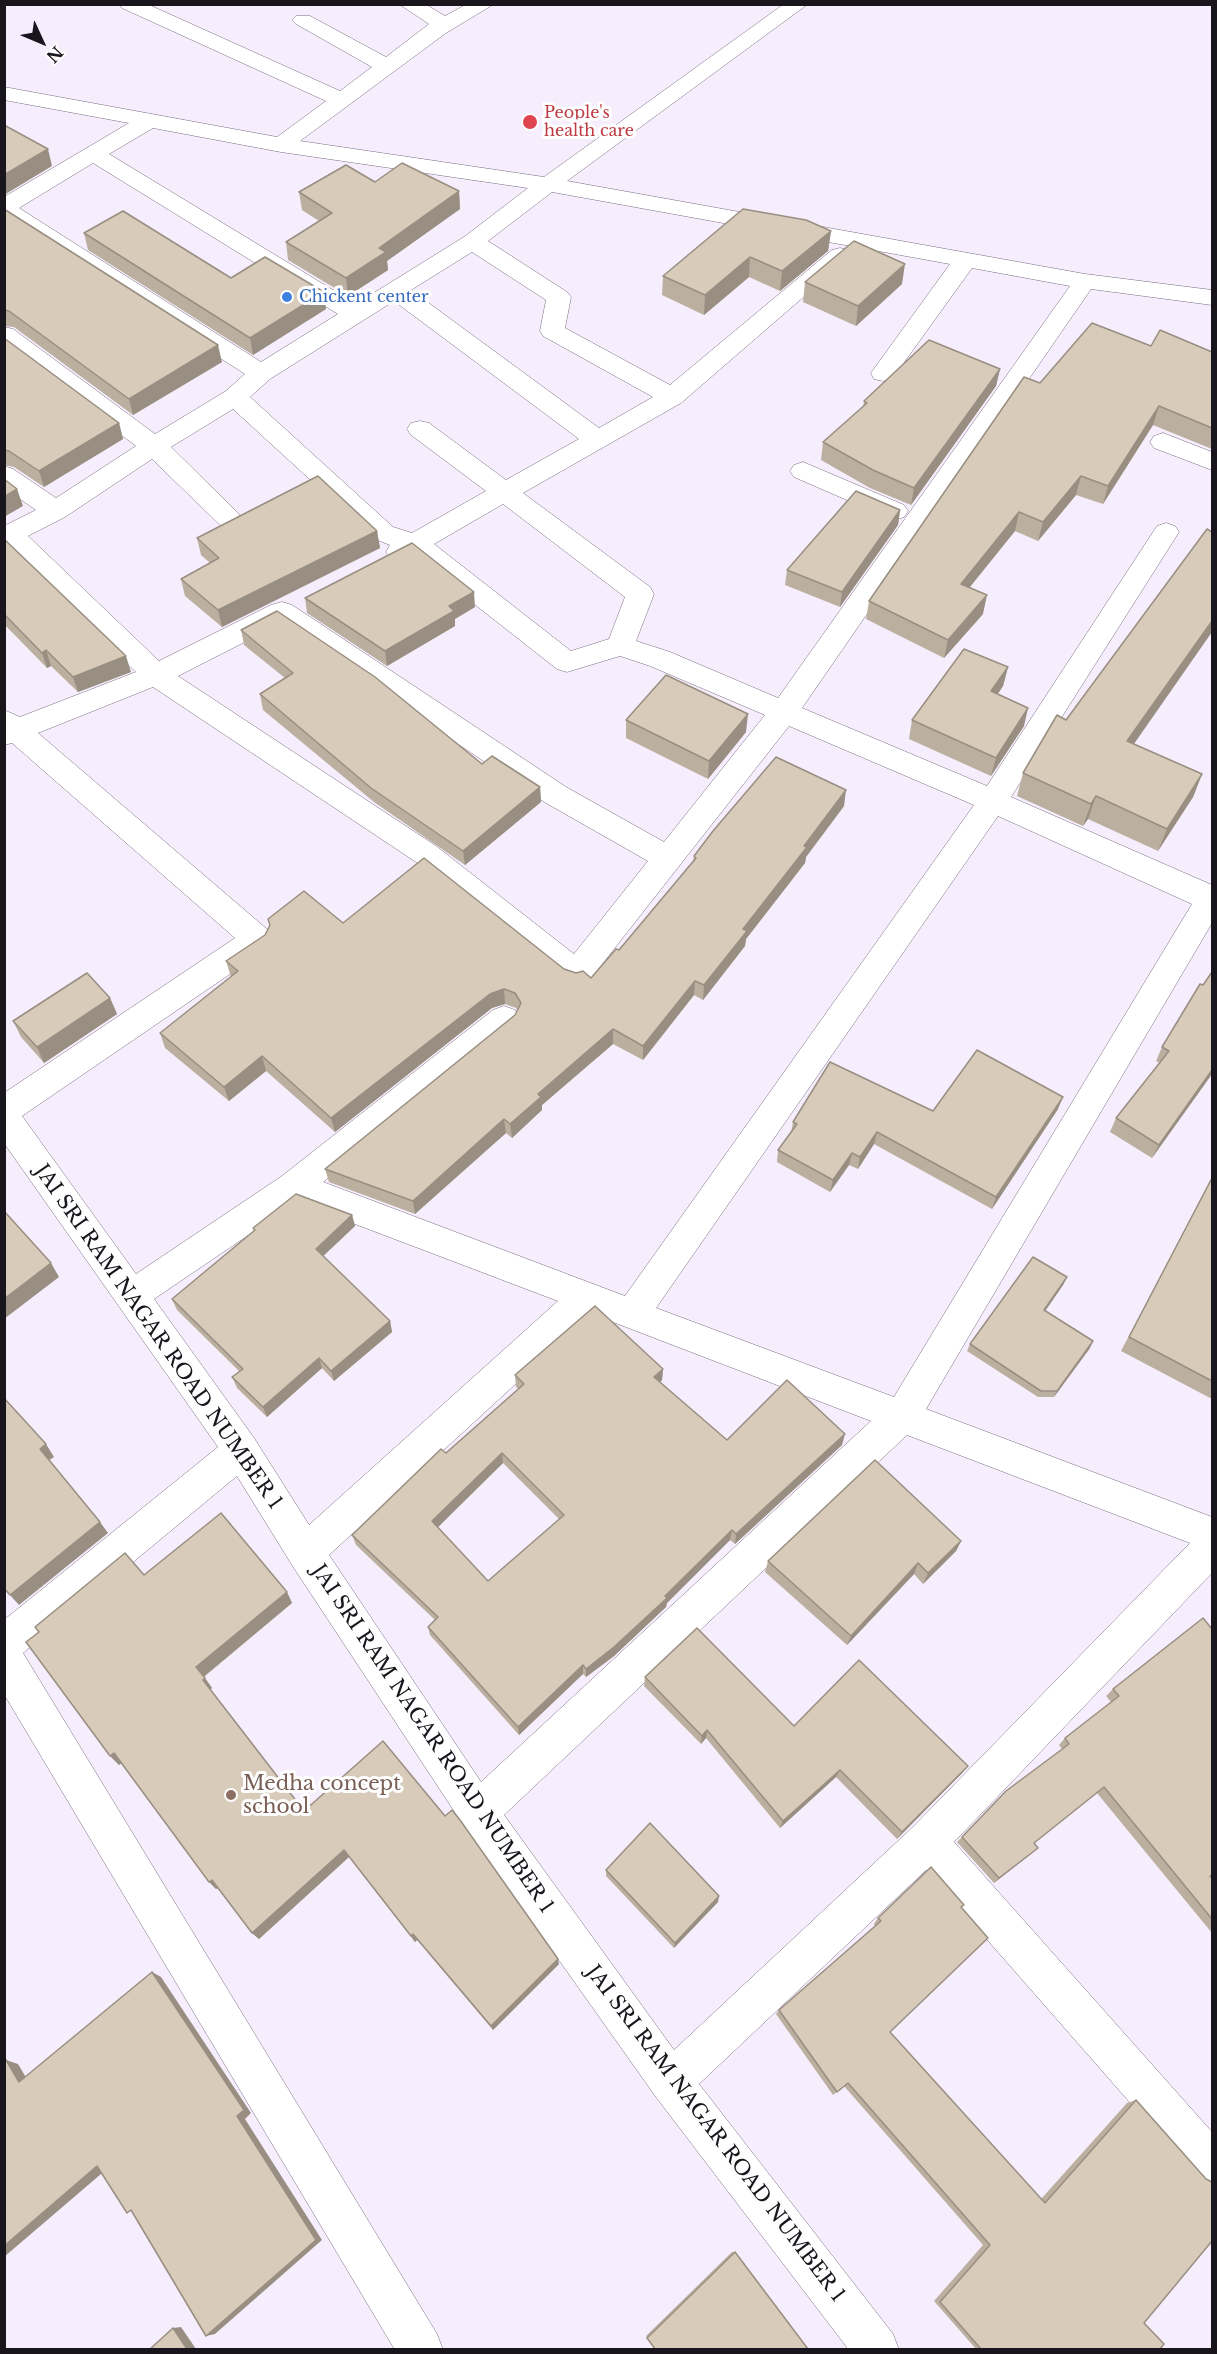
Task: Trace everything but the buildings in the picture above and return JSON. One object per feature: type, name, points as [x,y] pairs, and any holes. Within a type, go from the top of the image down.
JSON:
[{"type":"street","points":[[129,4],[343,100]]},
{"type":"street","points":[[409,4],[440,22],[438,28]]},
{"type":"street","points":[[281,145],[438,28],[484,4]]},
{"type":"street","points":[[798,4],[548,184],[472,242],[261,373],[235,397],[154,446],[56,511],[7,536],[156,675],[426,855],[577,973],[783,713],[1085,281]]},
{"type":"street","points":[[303,20],[388,67]]},
{"type":"street","points":[[4,93],[281,145],[548,184],[1085,281],[1212,297]]},
{"type":"street","points":[[150,120],[4,207],[261,373]]},
{"type":"street","points":[[94,154],[357,315]]},
{"type":"street","points":[[375,565],[416,544],[503,491],[672,397],[860,239]]},
{"type":"street","points":[[472,242],[559,297],[552,331],[672,397]]},
{"type":"street","points":[[883,374],[966,259]]},
{"type":"street","points":[[396,291],[597,439]]},
{"type":"street","points":[[4,335],[154,446],[229,519]]},
{"type":"street","points":[[235,397],[384,533],[416,544],[567,662],[620,646],[660,659],[993,801],[1212,899],[902,1416],[478,1812]]},
{"type":"street","points":[[420,429],[640,594],[620,646]]},
{"type":"street","points":[[1163,442],[1212,461]]},
{"type":"street","points":[[803,471],[918,521]]},
{"type":"street","points":[[4,475],[56,511]]},
{"type":"street","points":[[632,1314],[993,801],[1166,532]]},
{"type":"street","points":[[4,1111],[256,939],[8,728],[156,675],[292,607],[556,795],[668,858]]},
{"type":"street","points":[[131,1296],[294,1186],[504,1019]]},
{"type":"street","name":"JAI SRI RAM NAGAR ROAD NUMBER 1","points":[[4,1116],[241,1450],[305,1552],[478,1812],[671,2082],[877,2349]]},
{"type":"street","points":[[294,1186],[1212,1534]]},
{"type":"street","points":[[305,1552],[588,1296]]},
{"type":"street","points":[[4,1645],[241,1450]]},
{"type":"street","points":[[671,2082],[927,1841],[1212,1547]]},
{"type":"street","points":[[4,1657],[421,2349]]},
{"type":"street","points":[[927,1841],[1212,2164]]},
{"type":"place","name":"People's health care","points":[[530,122]]},
{"type":"place","name":"Chickent center","points":[[287,297]]},
{"type":"place","name":"Medha concept school","points":[[231,1795]]}]
